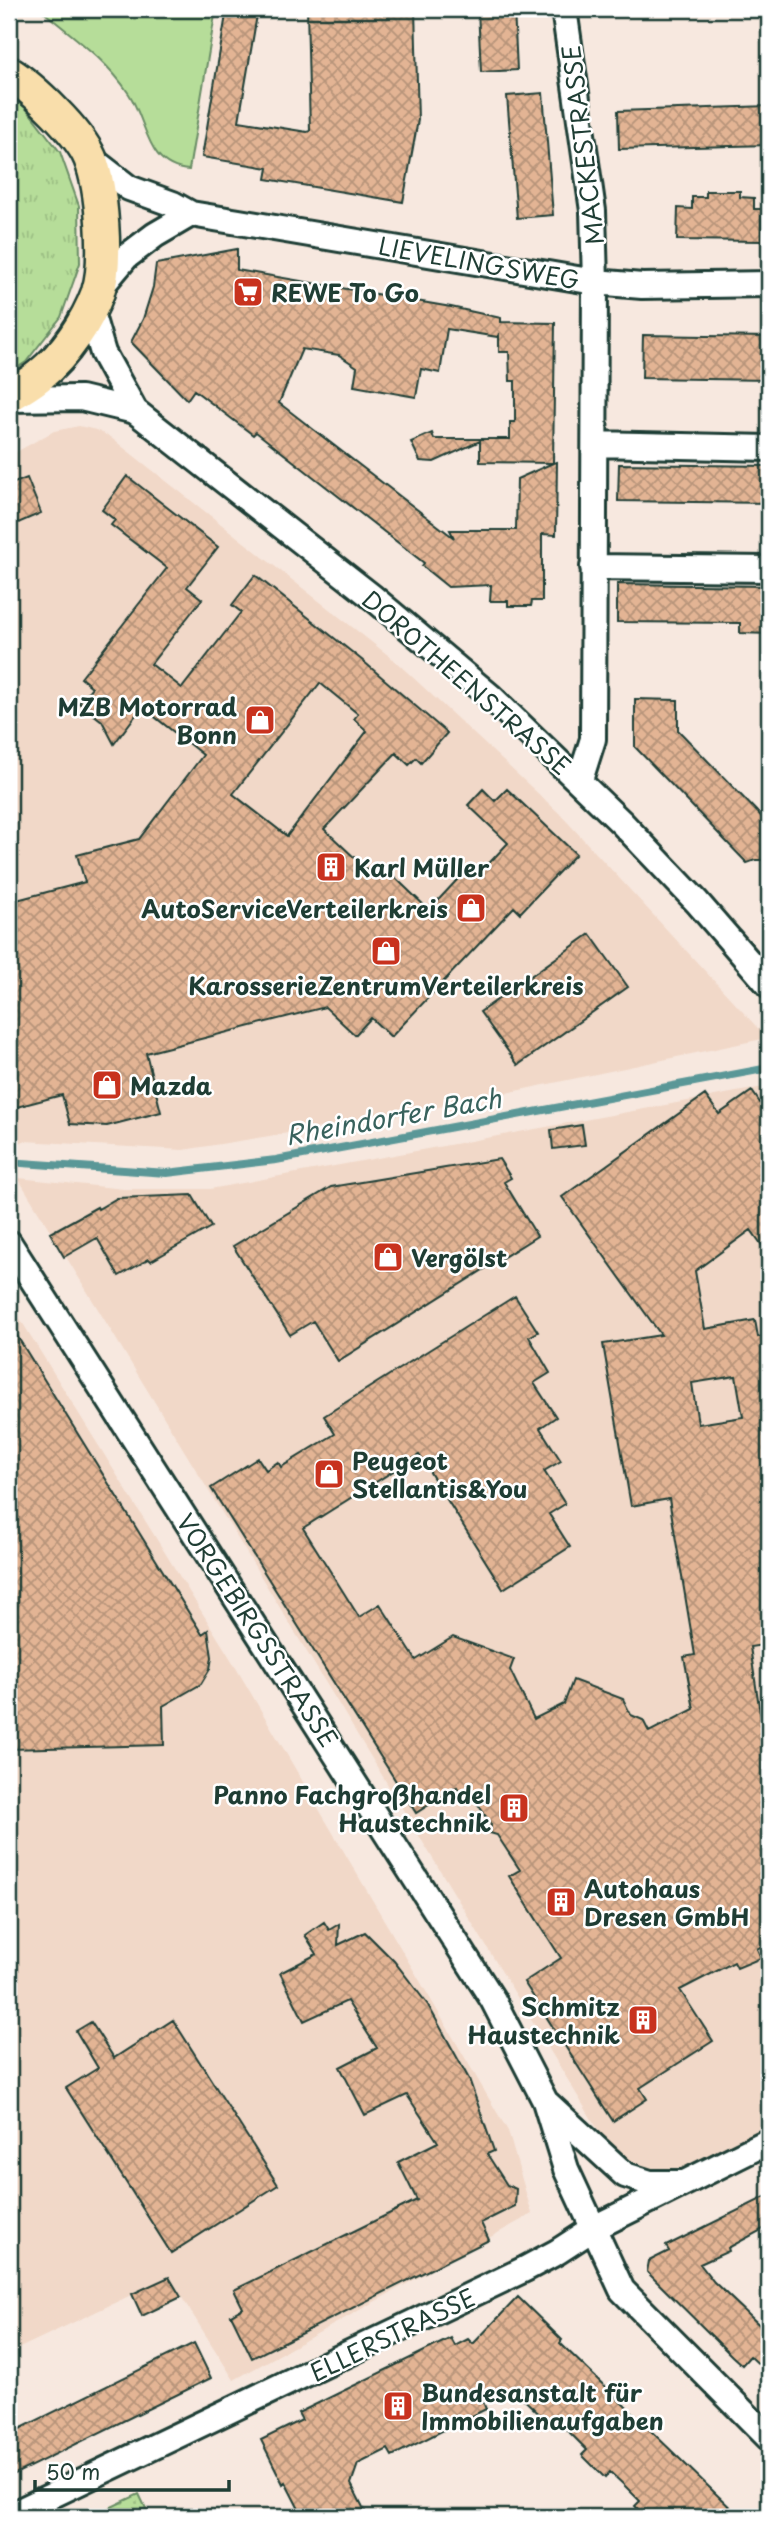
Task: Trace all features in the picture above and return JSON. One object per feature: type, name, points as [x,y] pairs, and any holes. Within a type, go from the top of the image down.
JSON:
[{"type":"main road","points":[[9,73],[57,113],[89,158],[100,205],[103,241],[95,299],[66,348],[40,376],[9,397]]},
{"type":"street","name":"MACKESTRASSE","points":[[565,9],[593,211],[595,282],[593,739],[580,780]]},
{"type":"street","name":"LIEVELINGSWEG","points":[[89,158],[129,188],[173,204],[191,214],[595,282],[642,286],[769,284]]},
{"type":"street","points":[[95,299],[126,257],[155,235],[191,214]]},
{"type":"street","name":"DOROTHEENSTRASSE","points":[[95,299],[103,353],[135,411],[371,596],[491,696],[580,780],[767,976]]},
{"type":"street","name":"DOROTHEENSTRASSE","points":[[9,397],[81,398],[135,411]]},
{"type":"street","points":[[595,444],[769,448]]},
{"type":"street","points":[[593,567],[769,569]]},
{"type":"street","name":"VORGEBIRGSSTRASSE","points":[[9,1242],[493,2000],[545,2101],[566,2169],[622,2290],[769,2438]]},
{"type":"street","points":[[545,2101],[625,2175],[650,2183],[686,2183]]},
{"type":"street","name":"ELLERSTRASSE","points":[[23,2513],[208,2419],[227,2413],[525,2269],[594,2228],[769,2141]]},
{"type":"shaded area","points":[[79,426],[110,437],[393,659],[558,812],[767,1038],[406,1114],[183,1150],[24,1141],[9,1147],[9,456],[54,431]]},
{"type":"shaded area","points":[[769,1086],[769,2124],[638,2195],[18,1178],[124,1189],[210,1189]]},
{"type":"shaded area","points":[[9,1301],[229,1656],[508,2131],[532,2214],[234,2380],[169,2277],[9,2353]]},
{"type":"green space","points":[[40,9],[216,9],[189,170],[164,161],[150,142],[135,105],[120,82],[88,48]]},
{"type":"green space","points":[[9,96],[25,107],[60,152],[79,206],[80,263],[61,317],[26,362],[9,373]]},
{"type":"green space","points":[[139,2494],[150,2517],[90,2517]]},
{"type":"building","points":[[227,9],[258,9],[239,121],[307,132],[310,131],[307,9],[415,9],[418,120],[403,202],[266,179],[268,168],[202,157]]},
{"type":"building","points":[[478,9],[514,9],[517,70],[481,72]]},
{"type":"building","points":[[543,93],[553,215],[517,218],[507,96]]},
{"type":"building","points":[[769,106],[769,145],[619,149],[618,111]]},
{"type":"building","points":[[706,191],[740,191],[740,197],[754,198],[754,209],[762,209],[761,241],[677,240],[678,208],[692,209],[692,197],[706,197]]},
{"type":"building","points":[[237,249],[237,270],[451,307],[501,318],[501,322],[555,323],[553,463],[557,462],[556,535],[542,534],[542,601],[532,601],[531,606],[508,606],[508,601],[490,601],[491,585],[448,587],[422,566],[424,563],[256,432],[253,435],[194,390],[187,400],[131,342],[143,319],[153,287],[156,264]],"holes":[[[447,329],[498,337],[499,333],[499,352],[509,352],[510,381],[515,381],[515,422],[510,422],[510,439],[434,439],[432,433],[411,442],[420,461],[434,462],[480,441],[480,462],[553,463],[517,479],[516,530],[450,530],[454,538],[279,403],[302,349],[339,355],[357,367],[354,386],[416,397],[421,369],[440,373]]]},
{"type":"building","points":[[643,335],[769,337],[769,380],[642,378]]},
{"type":"building","points":[[619,464],[769,466],[769,503],[618,501]]},
{"type":"building","points":[[127,476],[218,547],[187,587],[202,599],[151,664],[182,688],[241,612],[232,605],[255,575],[363,661],[447,733],[421,763],[416,758],[409,765],[396,753],[324,829],[373,875],[382,865],[429,910],[470,866],[479,874],[508,843],[468,805],[483,789],[495,801],[507,789],[576,854],[520,913],[514,907],[391,1037],[371,1018],[355,1035],[325,1007],[146,1053],[161,1112],[107,1126],[70,1124],[62,1095],[9,1109],[9,902],[85,882],[77,855],[139,839],[203,755],[142,707],[114,744],[102,721],[79,703],[92,687],[81,678],[167,568],[111,525],[115,520],[102,510]],"holes":[[[320,683],[358,714],[354,719],[367,731],[287,836],[233,794]]]},
{"type":"building","points":[[27,478],[41,513],[9,527],[9,485]]},
{"type":"building","points":[[617,584],[769,586],[769,634],[740,633],[740,623],[617,622]]},
{"type":"building","points":[[635,699],[678,700],[678,730],[763,818],[769,818],[769,860],[747,863],[635,747]]},
{"type":"building","points":[[590,934],[628,987],[518,1065],[480,1012]]},
{"type":"building","points":[[752,1091],[769,1116],[769,1255],[751,1230],[695,1271],[705,1329],[755,1320],[758,1337],[769,1335],[769,1644],[750,1647],[762,1726],[769,1725],[769,1942],[757,1949],[761,1958],[737,1968],[734,1962],[680,1990],[713,2041],[640,2088],[647,2099],[613,2121],[524,1982],[561,1958],[509,1876],[520,1870],[497,1835],[490,1833],[491,1825],[468,1788],[460,1792],[457,1787],[416,1813],[211,1488],[258,1458],[266,1470],[278,1462],[281,1467],[335,1434],[324,1416],[515,1296],[538,1332],[529,1337],[550,1373],[534,1383],[556,1417],[540,1428],[561,1461],[544,1471],[565,1504],[549,1514],[570,1547],[503,1589],[419,1455],[303,1528],[359,1617],[380,1604],[416,1660],[453,1637],[514,1659],[510,1670],[534,1719],[564,1704],[573,1680],[623,1699],[631,1715],[643,1720],[649,1732],[694,1709],[684,1657],[695,1655],[669,1499],[631,1506],[603,1344],[661,1335],[562,1197],[705,1095],[719,1114]],"holes":[[[736,1376],[743,1417],[698,1424],[692,1383]]]},
{"type":"building","points":[[582,1125],[585,1145],[553,1149],[551,1130]]},
{"type":"building","name":"Vergölst","points":[[499,1159],[511,1178],[504,1182],[537,1236],[338,1361],[313,1321],[290,1335],[233,1246],[331,1187]]},
{"type":"building","points":[[192,1195],[211,1227],[119,1276],[97,1238],[64,1257],[50,1233],[117,1198]]},
{"type":"building","points":[[9,1323],[202,1634],[208,1630],[212,1657],[210,1669],[201,1684],[163,1706],[164,1745],[9,1749]]},
{"type":"building","points":[[324,1922],[329,1930],[339,1924],[338,1945],[365,1932],[394,1961],[428,2005],[469,2079],[494,2151],[487,2154],[507,2185],[516,2189],[515,2206],[481,2223],[489,2240],[252,2358],[231,2315],[243,2308],[234,2290],[417,2200],[398,2162],[438,2142],[407,2095],[365,2115],[340,2067],[377,2048],[347,2001],[304,2021],[280,1973],[317,1954],[305,1935]]},
{"type":"building","points":[[173,2020],[278,2185],[171,2253],[66,2088],[98,2068],[76,2031],[91,2022],[114,2058]]},
{"type":"building","points":[[769,2195],[769,2226],[728,2248],[729,2251],[700,2264],[714,2282],[769,2334],[769,2374],[750,2356],[742,2365],[647,2272],[649,2261],[669,2251],[666,2246]]},
{"type":"building","points":[[169,2277],[181,2297],[142,2316],[132,2294]]},
{"type":"building","points":[[518,2297],[562,2340],[560,2343],[740,2517],[646,2517],[635,2506],[640,2501],[610,2472],[605,2478],[582,2455],[587,2450],[558,2421],[553,2427],[512,2388],[483,2402],[486,2409],[392,2456],[388,2449],[358,2464],[351,2484],[368,2517],[303,2517],[261,2440],[302,2420],[298,2413],[451,2338],[455,2346],[468,2339],[473,2344]]},
{"type":"building","points":[[194,2343],[211,2378],[9,2477],[9,2434]]},
{"type":"waterway","name":"Rheindorfer Bach","points":[[22,1163],[167,1173],[276,1160],[769,1068]]},
{"type":"place","name":"REWE To Go","points":[[248,292]]},
{"type":"place","name":"MZB Motorrad Bonn","points":[[260,720]]},
{"type":"place","name":"Karl Müller","points":[[331,867]]},
{"type":"place","name":"AutoServiceVerteilerkreis","points":[[471,908]]},
{"type":"place","name":"KarosserieZentrumVerteilerkreis","points":[[386,951]]},
{"type":"place","name":"Mazda","points":[[107,1085]]},
{"type":"place","name":"Vergölst","points":[[388,1257]]},
{"type":"place","name":"Peugeot Stellantis&You","points":[[329,1474]]},
{"type":"place","name":"Panno Fachgroßhandel Haustechnik","points":[[514,1808]]},
{"type":"place","name":"Autohaus Dresen GmbH","points":[[561,1902]]},
{"type":"place","name":"Schmitz Haustechnik","points":[[643,2020]]},
{"type":"place","name":"Bundesanstalt für Immobilienaufgaben","points":[[398,2406]]}]
